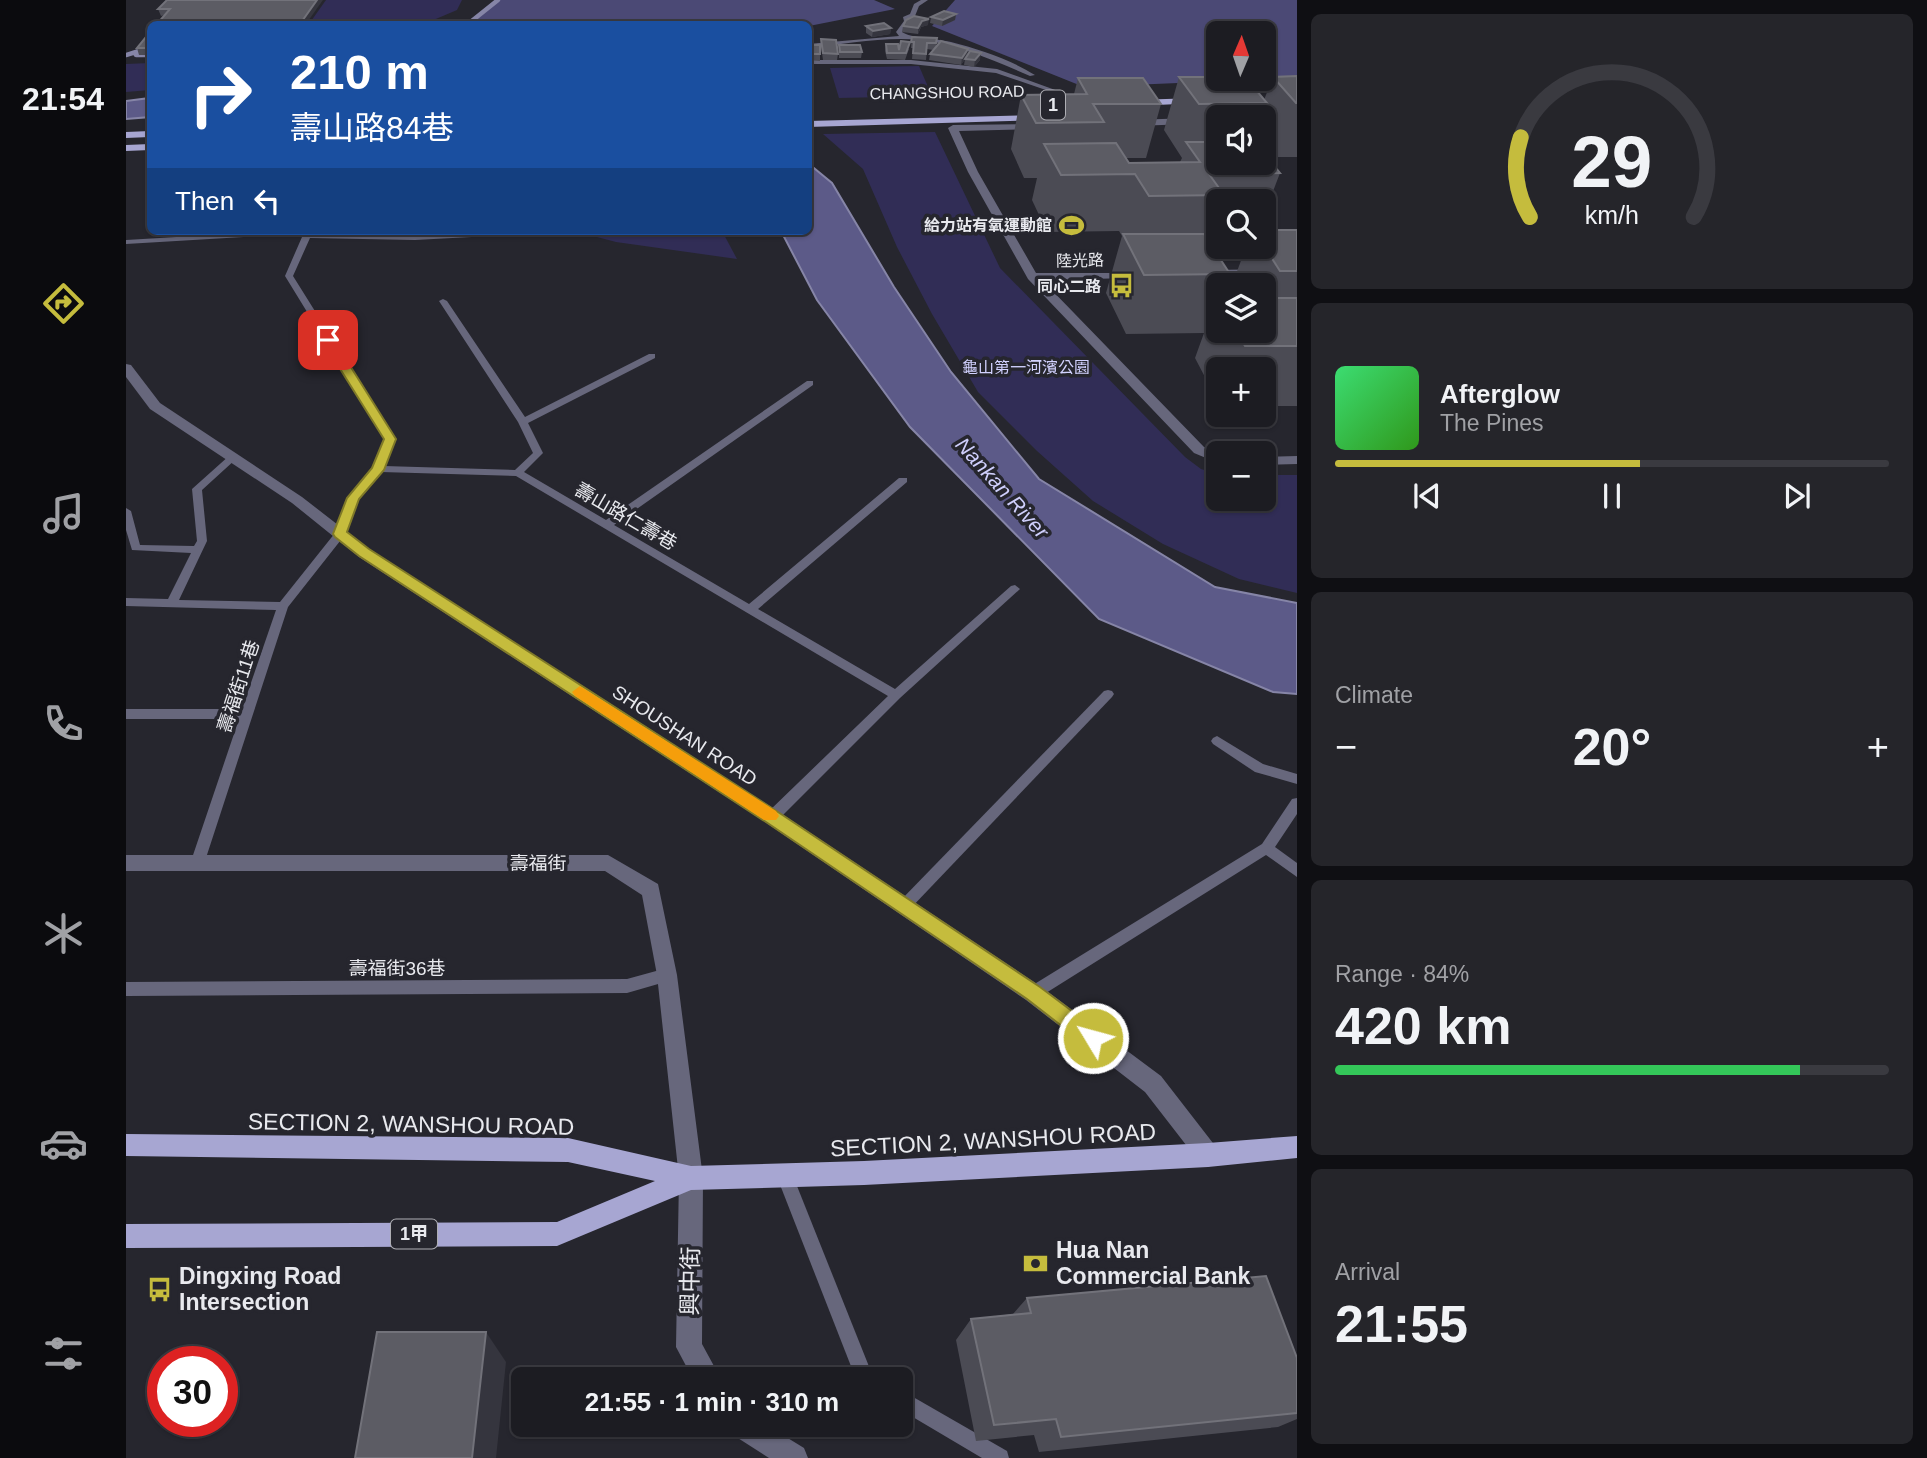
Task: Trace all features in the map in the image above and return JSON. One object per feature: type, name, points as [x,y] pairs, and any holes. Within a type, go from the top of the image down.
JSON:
[{"type":"main road","points":[[1120,114],[1201,101]]},
{"type":"main road","name":"1","points":[[1065,105],[1092,104]]},
{"type":"main road","points":[[1120,114],[1206,112]]},
{"type":"main road","name":"CHANGSHOU ROAD","points":[[812,124],[1051,121]]},
{"type":"main road","points":[[126,135],[147,134]]},
{"type":"main road","points":[[126,148],[147,147]]},
{"type":"main road","name":"SECTION 2, WANSHOU ROAD","points":[[126,1145],[568,1150],[691,1178],[785,1177],[1208,1155],[1297,1147]]},
{"type":"main road","name":"SECTION 2, WANSHOU ROAD","points":[[126,1236],[557,1234],[691,1178]]},
{"type":"street","points":[[1120,114],[1206,119]]},
{"type":"street","name":"CHANGSHOU ROAD","points":[[1032,278],[972,172],[953,128],[1051,121]]},
{"type":"street","points":[[1198,275],[1297,273]]},
{"type":"street","name":"陸光路","points":[[1032,278],[1143,276]]},
{"type":"street","points":[[1032,278],[1199,450],[1206,453]]},
{"type":"street","name":"SHOUSHAN ROAD","points":[[126,368],[155,406],[297,500],[364,553],[772,817],[1033,993],[1153,1084],[1208,1155]]},
{"type":"street","points":[[1276,461],[1297,460]]},
{"type":"street","name":"壽福街","points":[[126,863],[608,863],[651,890],[667,975],[691,1178]]},
{"type":"street","name":"興中街","points":[[691,1178],[689,1347],[701,1367]]},
{"type":"street","points":[[760,1437],[794,1458]]},
{"type":"lane","points":[[905,38],[899,32],[907,21],[906,17],[913,15],[916,5],[925,0]]},
{"type":"lane","points":[[812,46],[905,38],[932,39],[966,48],[1038,78]]},
{"type":"lane","points":[[812,62],[911,62],[997,71],[1077,99]]},
{"type":"lane","points":[[126,242],[245,235]]},
{"type":"lane","points":[[277,235],[476,235]]},
{"type":"lane","points":[[306,237],[289,276],[390,439],[378,470],[517,473],[538,453],[523,422],[443,301]]},
{"type":"lane","points":[[523,422],[652,356]]},
{"type":"lane","points":[[606,525],[810,383]]},
{"type":"lane","points":[[172,603],[202,541],[197,489],[233,457]]},
{"type":"lane","name":"壽福街11巷","points":[[197,864],[283,606],[340,534],[353,498],[378,470]]},
{"type":"lane","name":"壽山路仁壽巷","points":[[517,473],[896,695]]},
{"type":"lane","points":[[750,609],[903,480]]},
{"type":"lane","points":[[126,511],[136,548],[197,550]]},
{"type":"lane","points":[[772,817],[896,695],[1015,589]]},
{"type":"lane","points":[[126,602],[283,606]]},
{"type":"lane","points":[[904,906],[1108,694]]},
{"type":"lane","points":[[126,714],[247,714]]},
{"type":"lane","points":[[1216,741],[1259,768],[1297,779]]},
{"type":"lane","points":[[1033,993],[1267,848],[1297,803]]},
{"type":"lane","points":[[1267,848],[1297,871]]},
{"type":"lane","name":"壽福街36巷","points":[[126,989],[627,986],[667,975]]},
{"type":"lane","points":[[785,1177],[860,1367]]},
{"type":"lane","points":[[913,1406],[1000,1458]]},
{"type":"green space","points":[[326,0],[462,0],[457,10],[431,21],[311,21]]},
{"type":"green space","points":[[147,63],[147,90],[126,92],[126,64]]},
{"type":"green space","points":[[919,66],[932,96],[839,98],[830,68]]},
{"type":"green space","name":"龜山第一河濱公園","points":[[935,132],[1000,268],[1185,457],[1206,470],[1206,511],[1276,511],[1276,475],[1297,475],[1297,593],[1239,579],[1163,544],[1093,501],[1037,451],[978,392],[932,314],[897,247],[863,169],[823,134]]},
{"type":"green space","points":[[589,235],[724,235],[737,259],[616,242]]},
{"type":"shaded area","points":[[495,0],[874,0],[895,9],[812,25],[812,21],[474,21],[487,11]]},
{"type":"shaded area","points":[[955,0],[1297,0],[1297,78],[1276,79],[1276,21],[1206,21],[1206,82],[1084,87],[932,26]]},
{"type":"water","points":[[147,98],[147,117],[126,119],[126,101]]},
{"type":"water","name":"Nankan River","points":[[812,166],[832,183],[894,287],[951,372],[1039,479],[1215,587],[1297,603],[1297,694],[1273,692],[1099,619],[910,427],[817,300],[783,235],[812,235]]},
{"type":"building","points":[[167,0],[317,0],[302,21],[160,21],[170,9],[158,9]]},
{"type":"building","points":[[944,11],[956,14],[943,20],[931,17]]},
{"type":"building","points":[[914,16],[929,19],[922,21],[918,28],[903,26],[906,20]]},
{"type":"building","points":[[884,23],[891,28],[873,31],[866,26]]},
{"type":"building","points":[[147,36],[147,48],[137,48]]},
{"type":"building","points":[[912,37],[937,38],[936,43],[927,43],[926,54],[913,53]]},
{"type":"building","points":[[821,39],[836,40],[838,54],[823,53]]},
{"type":"building","points":[[901,41],[910,42],[906,53],[887,53],[886,44],[898,44],[899,50]]},
{"type":"building","points":[[941,41],[968,49],[962,58],[930,54]]},
{"type":"building","points":[[812,45],[820,45],[820,54],[812,54]]},
{"type":"building","points":[[839,45],[860,45],[862,52],[840,52]]},
{"type":"building","points":[[970,51],[981,53],[975,60],[965,59]]},
{"type":"building","points":[[1297,76],[1297,103],[1276,80],[1276,77]]},
{"type":"building","points":[[1179,77],[1206,77],[1206,91],[1257,91],[1267,103],[1199,104]]},
{"type":"building","points":[[1078,78],[1143,78],[1161,104],[1093,104],[1104,122],[1036,123],[1021,95],[1087,94]]},
{"type":"building","points":[[1186,142],[1206,142],[1206,175],[1210,175],[1220,189],[1206,189],[1206,195],[1149,196],[1135,174],[1061,175],[1044,144],[1116,143],[1129,163],[1200,162]]},
{"type":"building","points":[[1276,230],[1297,230],[1297,271],[1280,271],[1272,259],[1276,259]]},
{"type":"building","points":[[1123,234],[1204,234],[1206,259],[1220,259],[1229,273],[1206,274],[1144,275]]},
{"type":"building","points":[[1276,298],[1297,298],[1297,346],[1245,346],[1243,343],[1276,343]]},
{"type":"building","points":[[1266,1276],[1297,1358],[1297,1413],[1061,1437],[1056,1419],[994,1425],[971,1319],[1031,1313],[1027,1298]]},
{"type":"building","points":[[377,1332],[486,1332],[472,1458],[355,1458]]},
{"type":"waterway","points":[[472,21],[498,0]]},
{"type":"waterway","points":[[126,55],[139,51],[136,55],[147,55]]},
{"type":"slow traffic","points":[[580,692],[770,816]]},
{"type":"place","name":"給力站有氧運動館","points":[[1072,225]]},
{"type":"place","name":"同心二路","points":[[1121,286]]},
{"type":"place","name":"Hua Nan Commercial Bank","points":[[1036,1263]]},
{"type":"place","name":"Dingxing Road Intersection","points":[[159,1289]]},
{"type":"route","points":[[328,340],[390,439],[378,470],[353,498],[340,534],[364,553],[772,817],[1033,993],[1093,1038]]}]
